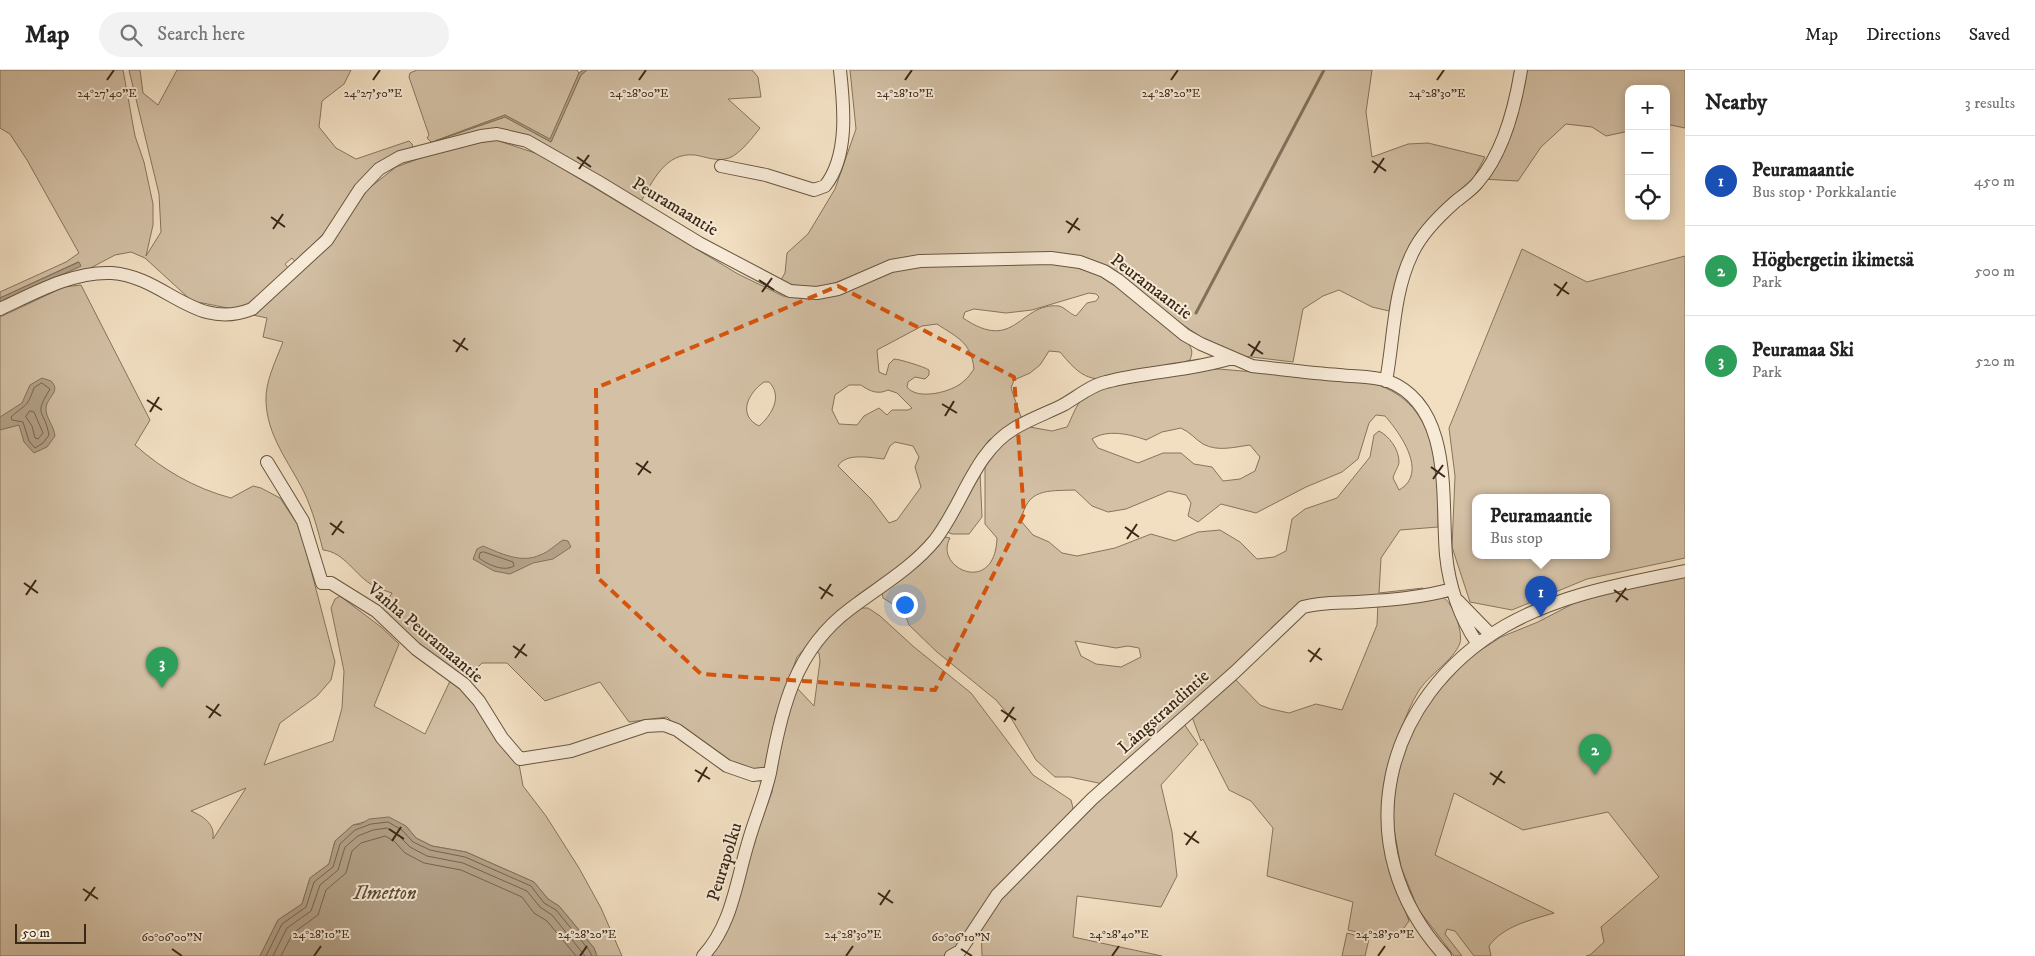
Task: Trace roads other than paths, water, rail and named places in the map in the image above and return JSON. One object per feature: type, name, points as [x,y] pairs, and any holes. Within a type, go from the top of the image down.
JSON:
[{"type":"street","points":[[721,166],[766,175],[814,190],[825,186],[835,169],[841,140],[843,108],[840,70]]},
{"type":"street","points":[[1477,643],[1463,620],[1458,601],[1452,589],[1446,555],[1445,496],[1436,441],[1419,406],[1410,396],[1386,381],[1393,327],[1403,281],[1412,255],[1425,233],[1443,212],[1478,182],[1508,126],[1516,102],[1521,70]]},
{"type":"street","name":"Peuramaantie","points":[[0,309],[42,289],[60,283],[87,275],[111,273],[146,281],[203,312],[215,316],[239,314],[252,309],[327,240],[360,189],[379,169],[400,157],[481,136],[497,134],[527,141],[598,180],[699,243],[790,291],[817,293],[838,289],[891,266],[920,261],[1051,258],[1080,262],[1104,271],[1171,325],[1201,344],[1252,366],[1386,381]]},
{"type":"street","points":[[1197,366],[1201,344]]},
{"type":"street","points":[[770,773],[782,711],[802,662],[812,647],[844,613],[916,559],[935,540],[952,514],[979,463],[996,442],[1015,428],[1103,382],[1232,358]]},
{"type":"street","name":"Vanha Peuramaantie","points":[[267,462],[303,521],[322,583],[331,583],[376,611],[416,649],[464,684],[479,701],[502,738],[520,759],[571,751],[646,726],[664,725],[677,730],[727,766],[753,775],[770,773]]},
{"type":"street","points":[[1446,956],[1419,922],[1400,884],[1388,835],[1388,788],[1396,754],[1419,706],[1442,676],[1477,643],[1533,612],[1562,600],[1601,588],[1685,571]]},
{"type":"street","name":"Långstrandintie","points":[[951,956],[960,950],[997,895],[1092,799],[1229,678],[1304,607],[1318,603],[1416,597],[1452,589]]},
{"type":"street","points":[[1458,601],[1491,635]]},
{"type":"street","name":"Peurapolku","points":[[703,956],[726,922],[748,841],[764,802],[770,773]]},
{"type":"water","points":[[587,70],[581,75],[551,142],[505,117],[435,141],[505,115],[550,139],[579,73]]},
{"type":"water","points":[[79,262],[81,266],[0,303],[0,298]]},
{"type":"water","points":[[42,378],[51,381],[55,388],[46,409],[55,436],[47,447],[34,453],[24,442],[19,425],[0,430],[0,417],[22,403],[30,385]]},
{"type":"water","points":[[563,540],[568,541],[571,547],[553,559],[533,563],[510,574],[494,571],[473,559],[477,549],[483,546],[496,552],[525,558],[546,552]]},
{"type":"water","name":"Ilmetton","points":[[389,817],[406,826],[416,838],[432,846],[466,852],[534,882],[548,899],[559,906],[594,948],[597,956],[260,956],[278,920],[302,904],[310,878],[329,864],[335,841],[353,825],[361,824],[369,819]]},
{"type":"waterway","points":[[1196,313],[1324,70]]},
{"type":"place","name":"Peuramaantie","points":[[1541,617]]},
{"type":"place","name":"Peuramaa Ski","points":[[162,688]]},
{"type":"place","name":"Högbergetin ikimetsä","points":[[1595,775]]}]
